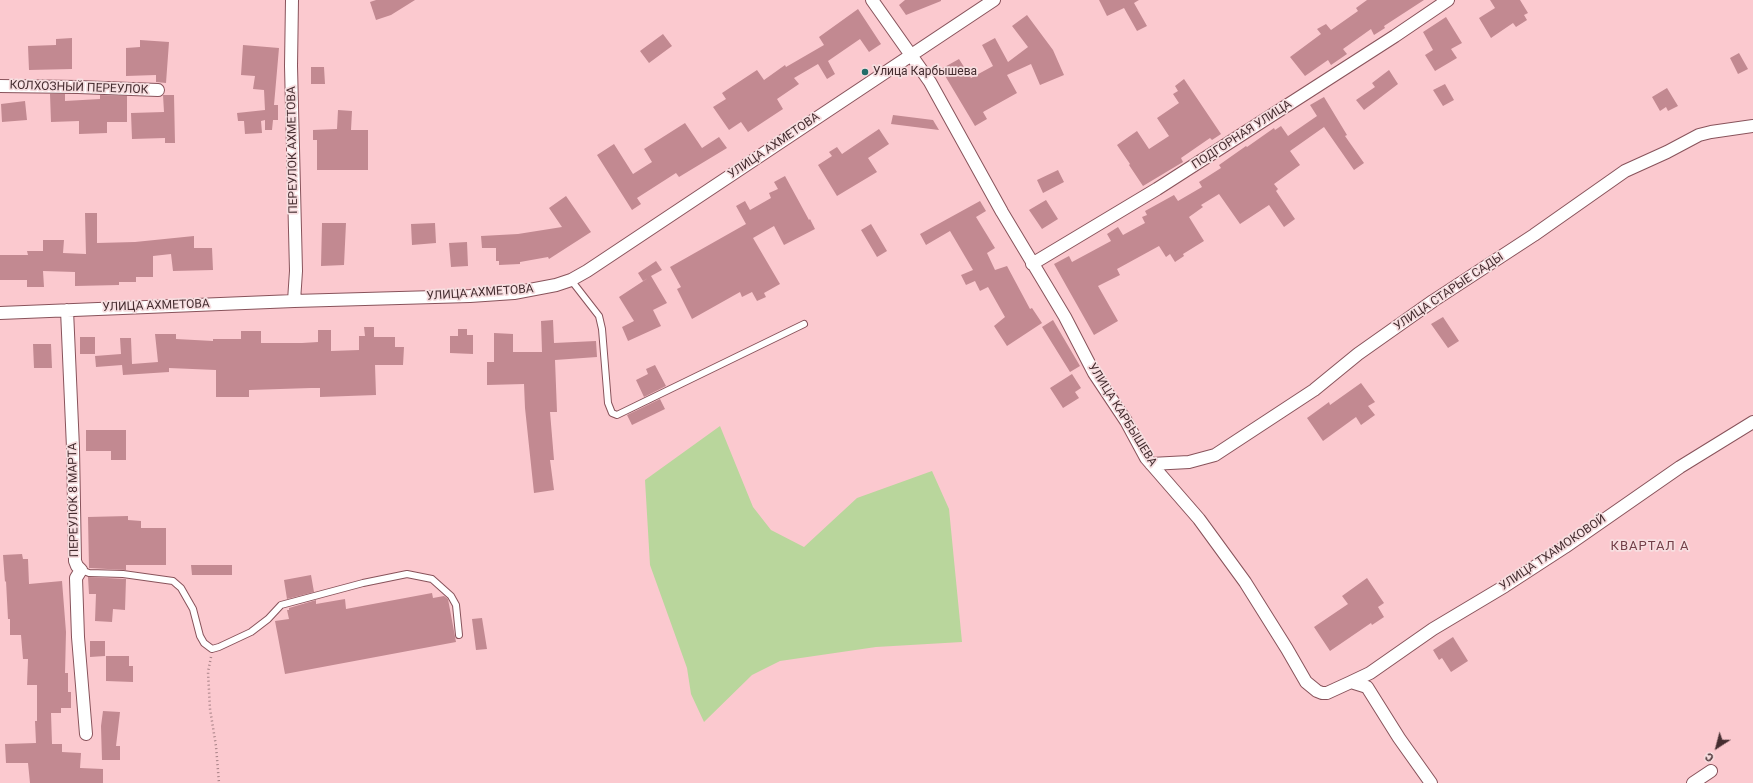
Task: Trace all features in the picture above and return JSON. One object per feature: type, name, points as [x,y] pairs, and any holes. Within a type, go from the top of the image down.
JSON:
[{"type":"street","name":"ПЕРЕУЛОК АХМЕТОВА","points":[[292,0],[291,74],[296,264],[294,301]]},
{"type":"street","name":"УЛИЦА КАРБЫШЕВА","points":[[872,0],[934,89],[1032,264],[1065,317],[1094,374],[1126,421],[1151,464],[1199,519],[1236,570],[1311,688],[1322,693],[1327,693],[1351,682]]},
{"type":"street","name":"УЛИЦА АХМЕТОВА","points":[[0,313],[500,294],[537,290],[571,280],[587,271],[994,0]]},
{"type":"street","name":"ПОДГОРНАЯ УЛИЦА","points":[[1032,264],[1157,189],[1395,36],[1448,0]]},
{"type":"street","name":"КОЛХОЗНЫЙ ПЕРЕУЛОК","points":[[0,86],[158,90]]},
{"type":"street","name":"УЛИЦА СТАРЫЕ САДЫ","points":[[1151,464],[1189,462],[1215,455],[1314,390],[1358,354],[1427,306],[1541,231],[1624,171],[1667,152],[1699,135],[1753,126]]},
{"type":"street","name":"ПЕРЕУЛОК 8 МАРТА","points":[[67,310],[73,448],[75,561],[81,570],[76,578],[78,637],[86,734]]},
{"type":"street","name":"УЛИЦА ТХАМОКОВОЙ","points":[[1351,682],[1370,672],[1432,629],[1505,586],[1565,548],[1680,467],[1753,422]]},
{"type":"street","points":[[1351,682],[1363,685],[1369,690],[1399,738],[1431,783]]},
{"type":"street","points":[[1693,783],[1711,771]]},
{"type":"lane","points":[[571,280],[596,310],[601,321],[608,403],[612,413],[617,415],[804,324]]},
{"type":"lane","points":[[81,570],[89,573],[123,574],[173,581],[181,588],[193,608],[200,636],[204,643],[212,648],[219,647],[251,632],[268,619],[281,605],[363,583],[406,574],[432,578],[451,596],[456,605],[460,634]]},
{"type":"path","points":[[212,648],[208,672],[219,783]]},
{"type":"green space","points":[[720,426],[753,507],[771,530],[804,547],[857,498],[932,471],[949,509],[962,642],[876,647],[780,661],[752,675],[704,722],[691,694],[687,668],[650,565],[645,480]]},
{"type":"building","points":[[376,0],[415,0],[391,15],[376,20],[370,2]]},
{"type":"building","points":[[905,0],[941,1],[906,15],[899,5]]},
{"type":"building","points":[[1099,0],[1139,0],[1134,3],[1147,26],[1137,31],[1124,8],[1107,16]]},
{"type":"building","points":[[1367,0],[1424,0],[1384,26],[1385,28],[1374,35],[1371,29],[1343,49],[1347,54],[1331,65],[1328,60],[1305,76],[1290,57],[1321,34],[1317,29],[1326,24],[1331,30],[1358,11],[1356,8]]},
{"type":"building","points":[[1490,0],[1520,0],[1528,13],[1524,15],[1527,20],[1516,27],[1513,23],[1491,38],[1479,18],[1495,8]]},
{"type":"building","points":[[858,9],[881,44],[869,52],[860,39],[828,61],[835,74],[827,79],[818,64],[794,78],[799,84],[777,99],[783,109],[748,132],[741,122],[729,130],[713,107],[726,99],[722,93],[757,70],[764,80],[785,65],[786,67],[824,45],[819,37]]},
{"type":"building","points":[[1027,15],[1053,50],[1064,75],[1040,85],[1031,64],[1007,75],[1017,93],[983,112],[987,119],[975,126],[941,69],[959,59],[971,78],[993,66],[982,45],[995,38],[1008,62],[1028,47],[1012,26]]},
{"type":"building","points":[[1446,17],[1462,43],[1451,49],[1457,58],[1435,71],[1425,55],[1433,50],[1423,32]]},
{"type":"building","points":[[663,34],[672,46],[649,63],[640,51]]},
{"type":"building","points":[[72,38],[72,69],[29,70],[28,46],[56,45],[56,39]]},
{"type":"building","points":[[140,40],[169,42],[166,83],[156,82],[156,75],[126,76],[126,48],[140,47]]},
{"type":"building","points":[[243,45],[279,48],[274,105],[278,105],[278,120],[273,120],[272,130],[265,130],[265,120],[261,121],[262,133],[245,134],[244,121],[238,121],[237,113],[265,110],[264,90],[253,89],[255,76],[241,75]]},
{"type":"building","points":[[1739,53],[1748,69],[1738,74],[1730,58]]},
{"type":"building","points":[[311,67],[324,67],[325,84],[311,84]]},
{"type":"building","points":[[1389,70],[1398,84],[1364,110],[1356,100],[1375,87],[1372,83]]},
{"type":"building","points":[[1184,79],[1221,134],[1212,140],[1210,138],[1181,158],[1183,162],[1143,186],[1117,145],[1137,131],[1149,149],[1169,136],[1157,118],[1179,103],[1173,94],[1178,91],[1175,86]]},
{"type":"building","points":[[1445,84],[1454,100],[1443,106],[1433,90]]},
{"type":"building","points":[[1667,88],[1678,106],[1668,111],[1666,107],[1660,111],[1652,97]]},
{"type":"building","points":[[50,94],[65,94],[65,101],[100,99],[100,95],[127,96],[127,122],[107,122],[107,133],[79,134],[79,121],[51,122]]},
{"type":"building","points":[[163,95],[174,95],[175,143],[165,143],[165,138],[132,139],[131,113],[164,112]]},
{"type":"building","points":[[1324,97],[1347,135],[1345,136],[1364,163],[1354,170],[1324,127],[1290,151],[1300,165],[1274,184],[1278,189],[1276,191],[1295,219],[1284,227],[1269,205],[1240,224],[1219,194],[1201,205],[1203,207],[1189,217],[1204,241],[1183,254],[1184,256],[1175,262],[1170,254],[1166,257],[1159,246],[1117,269],[1120,275],[1098,286],[1118,321],[1094,335],[1054,264],[1069,256],[1072,262],[1111,241],[1107,234],[1118,227],[1123,235],[1145,223],[1142,217],[1147,215],[1145,211],[1174,195],[1178,201],[1202,187],[1199,182],[1221,168],[1219,165],[1274,128],[1275,130],[1281,126],[1288,136],[1317,116],[1310,105]]},
{"type":"building","points":[[25,101],[27,120],[2,122],[1,104]]},
{"type":"building","points":[[338,110],[352,111],[351,130],[368,130],[368,170],[317,170],[317,140],[313,140],[313,130],[337,129]]},
{"type":"building","points":[[893,115],[933,120],[939,130],[891,124]]},
{"type":"building","points":[[685,123],[702,148],[719,137],[727,148],[679,177],[676,173],[637,198],[641,204],[632,210],[597,155],[614,144],[633,174],[652,162],[644,149]]},
{"type":"building","points":[[879,129],[889,144],[868,158],[877,172],[837,196],[818,165],[832,156],[829,152],[837,147],[842,154]]},
{"type":"building","points":[[1058,170],[1064,182],[1043,193],[1037,180]]},
{"type":"building","points":[[785,176],[815,229],[784,245],[774,226],[753,238],[780,284],[764,293],[766,297],[757,301],[752,292],[742,297],[740,292],[692,319],[677,289],[681,287],[670,267],[746,224],[736,206],[745,201],[750,210],[771,198],[769,193],[778,189],[774,182]]},
{"type":"building","points":[[566,196],[591,232],[549,259],[548,257],[520,262],[520,264],[499,265],[499,261],[496,261],[496,248],[482,248],[481,236],[518,234],[562,227],[549,208]]},
{"type":"building","points":[[1046,200],[1058,219],[1042,229],[1029,210]]},
{"type":"building","points":[[980,201],[986,211],[976,217],[995,248],[987,253],[995,270],[1007,266],[1030,309],[1032,308],[1042,323],[1007,346],[994,326],[1005,317],[988,287],[980,291],[975,281],[966,285],[961,275],[973,270],[950,231],[926,245],[920,234]]},
{"type":"building","points":[[85,213],[97,213],[97,243],[135,242],[194,236],[194,248],[212,248],[213,270],[173,271],[171,254],[153,256],[153,277],[136,277],[136,282],[119,282],[119,285],[75,286],[75,272],[43,271],[44,287],[27,287],[27,280],[0,280],[0,255],[28,255],[27,251],[43,251],[43,240],[64,240],[63,253],[86,254]]},
{"type":"building","points":[[322,223],[346,223],[344,265],[321,266]]},
{"type":"building","points":[[435,223],[436,243],[412,245],[411,224]]},
{"type":"building","points":[[871,224],[887,251],[877,257],[861,230]]},
{"type":"building","points":[[467,242],[468,266],[451,267],[449,243]]},
{"type":"building","points":[[656,261],[662,270],[651,276],[667,303],[653,310],[661,326],[628,341],[622,327],[634,321],[619,297],[648,278],[643,281],[638,273]]},
{"type":"building","points":[[1443,317],[1459,341],[1448,348],[1431,324]]},
{"type":"building","points":[[553,320],[554,343],[596,341],[597,357],[555,360],[557,412],[550,412],[554,460],[550,460],[554,490],[534,493],[524,384],[487,385],[487,362],[494,362],[494,333],[513,334],[513,352],[542,352],[541,321]]},
{"type":"building","points":[[1053,320],[1080,366],[1070,372],[1042,327]]},
{"type":"building","points":[[364,327],[374,327],[374,337],[395,337],[395,347],[404,347],[403,365],[375,365],[376,395],[320,397],[320,388],[311,388],[249,390],[249,397],[216,397],[216,370],[169,368],[169,372],[123,375],[122,365],[96,367],[95,356],[121,354],[120,338],[131,338],[132,364],[158,362],[155,334],[176,334],[176,339],[213,341],[213,339],[241,339],[241,331],[261,331],[261,343],[302,343],[318,342],[318,330],[331,330],[331,351],[359,350],[359,336],[365,336]]},
{"type":"building","points":[[458,329],[467,329],[467,335],[473,335],[473,354],[450,353],[450,336],[458,336]]},
{"type":"building","points":[[80,337],[95,337],[95,354],[80,354]]},
{"type":"building","points":[[33,344],[51,344],[52,368],[34,368]]},
{"type":"building","points":[[655,365],[666,386],[644,397],[636,380],[648,374],[646,369]]},
{"type":"building","points":[[1072,374],[1081,388],[1075,392],[1079,398],[1063,408],[1050,388]]},
{"type":"building","points":[[1361,383],[1375,402],[1368,406],[1375,415],[1361,425],[1356,417],[1323,441],[1307,418],[1329,402],[1330,405]]},
{"type":"building","points":[[660,399],[665,409],[632,425],[627,415]]},
{"type":"building","points":[[86,430],[126,430],[126,460],[111,460],[111,451],[86,451]]},
{"type":"building","points":[[128,516],[128,520],[141,521],[141,528],[166,528],[166,565],[126,565],[126,570],[89,568],[88,517]]},
{"type":"building","points":[[22,554],[23,559],[28,559],[29,584],[62,581],[66,632],[65,673],[68,673],[68,692],[71,692],[71,708],[61,708],[61,713],[51,713],[52,744],[62,744],[62,752],[81,753],[80,768],[103,769],[103,783],[30,783],[28,763],[6,763],[5,744],[36,743],[35,721],[37,721],[37,685],[27,685],[28,659],[23,659],[21,635],[10,635],[10,619],[8,619],[3,555]]},
{"type":"building","points":[[191,565],[232,565],[232,575],[192,575]]},
{"type":"building","points":[[311,575],[314,592],[287,599],[284,580]]},
{"type":"building","points":[[88,577],[126,579],[125,610],[113,609],[112,622],[95,621],[96,594],[89,594]]},
{"type":"building","points":[[1367,578],[1384,603],[1378,607],[1384,617],[1372,625],[1371,623],[1330,651],[1314,627],[1348,604],[1342,596]]},
{"type":"building","points":[[432,593],[433,598],[444,596],[448,599],[456,642],[285,674],[275,621],[289,619],[287,610],[289,610],[289,608],[316,600],[316,604],[345,599],[346,609]]},
{"type":"building","points":[[482,618],[487,649],[476,650],[472,619]]},
{"type":"building","points":[[1453,637],[1468,661],[1451,672],[1442,658],[1439,660],[1433,650]]},
{"type":"building","points":[[90,641],[105,641],[105,656],[90,657]]},
{"type":"building","points":[[106,656],[129,656],[129,666],[133,666],[133,682],[106,681]]},
{"type":"building","points":[[103,711],[120,712],[116,746],[120,746],[120,760],[102,760],[101,726]]},
{"type":"place","name":"Улица Карбышева","points":[[865,72]]},
{"type":"district","name":"КВАРТАЛ А","points":[[1650,547]]}]
